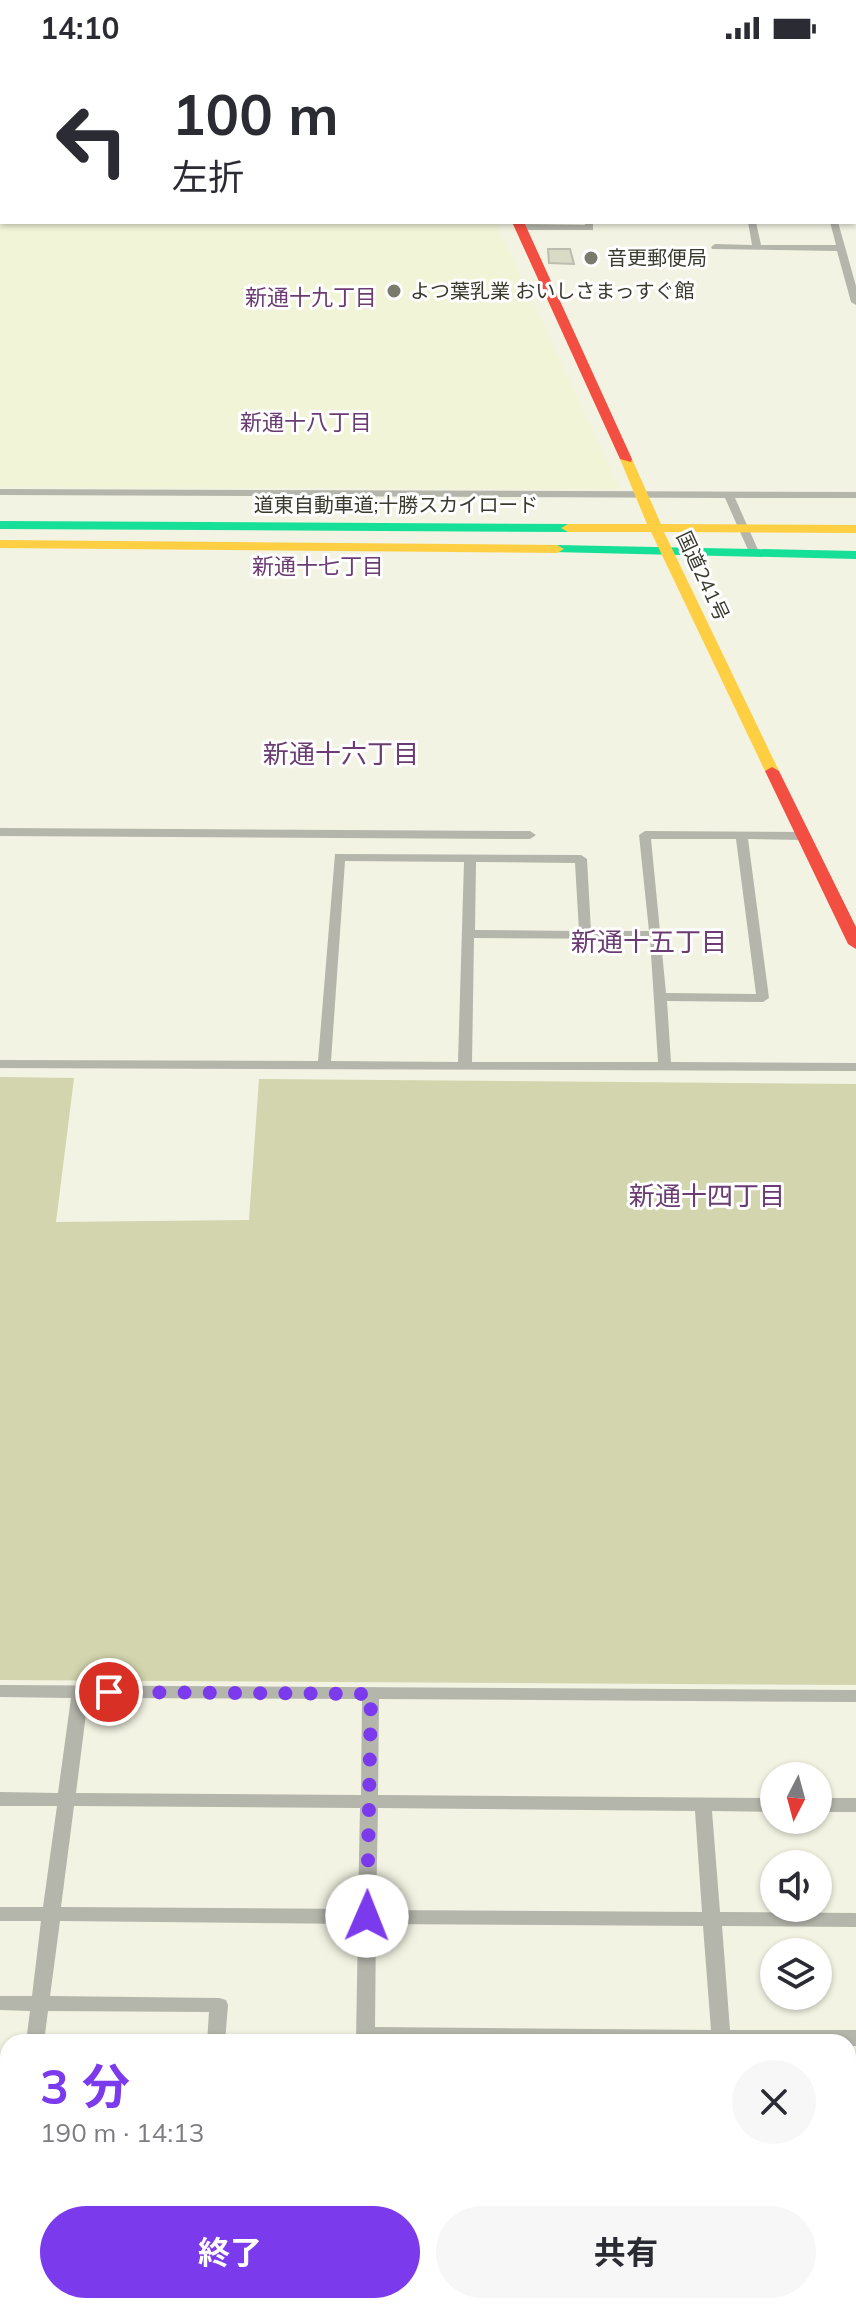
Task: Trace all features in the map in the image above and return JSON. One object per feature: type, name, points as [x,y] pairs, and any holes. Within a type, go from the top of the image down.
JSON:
[{"type":"main road","name":"国道241号","points":[[520,225],[665,550],[856,944]]},
{"type":"main road","name":"道東自動車道;十勝スカイロード","points":[[0,525],[856,528]]},
{"type":"main road","points":[[0,544],[665,550],[856,555]]},
{"type":"street","points":[[665,56],[693,56]]},
{"type":"street","points":[[520,225],[590,228],[589,224]]},
{"type":"street","points":[[752,224],[757,248]]},
{"type":"street","points":[[835,224],[856,302]]},
{"type":"street","points":[[715,247],[841,248]]},
{"type":"street","points":[[0,492],[856,495]]},
{"type":"street","points":[[728,493],[754,552]]},
{"type":"street","points":[[0,832],[530,835]]},
{"type":"street","points":[[665,1068],[656,935],[645,835],[804,836]]},
{"type":"street","points":[[659,997],[763,998],[741,835]]},
{"type":"street","points":[[324,1066],[339,857],[581,859],[585,934]]},
{"type":"street","points":[[465,1066],[470,858]]},
{"type":"street","points":[[470,934],[656,935]]},
{"type":"street","points":[[0,1064],[856,1067]]},
{"type":"street","points":[[0,1691],[856,1696]]},
{"type":"street","points":[[36,2034],[80,1692]]},
{"type":"street","points":[[365,2034],[371,1694]]},
{"type":"street","points":[[0,1799],[760,1805]]},
{"type":"street","points":[[703,1804],[721,2034]]},
{"type":"street","points":[[832,1805],[856,1805]]},
{"type":"street","points":[[0,1914],[856,1920]]},
{"type":"street","points":[[0,2003],[219,2005],[217,2034]]},
{"type":"shaded area","points":[[0,224],[497,224],[620,489],[0,487]]},
{"type":"shaded area","points":[[0,1077],[74,1078],[56,1222],[249,1220],[259,1079],[856,1084],[856,1685],[0,1680]]},
{"type":"building","points":[[548,249],[570,249],[574,264],[549,263]]},
{"type":"traffic: fast","points":[[0,525],[568,528]]},
{"type":"traffic: fast","points":[[557,549],[856,555]]},
{"type":"traffic: slow","points":[[626,459],[665,550],[772,771]]},
{"type":"traffic: slow","points":[[568,528],[856,529]]},
{"type":"traffic: slow","points":[[0,544],[557,549]]},
{"type":"traffic: jam","points":[[519,224],[626,459]]},
{"type":"traffic: jam","points":[[772,771],[856,944]]},
{"type":"place","name":"音更郵便局","points":[[591,258]]},
{"type":"place","name":"よつ葉乳業 おいしさまっすぐ館","points":[[394,291]]},
{"type":"district","name":"新通十九丁目","points":[[311,297]]},
{"type":"district","name":"新通十八丁目","points":[[306,422]]},
{"type":"district","name":"新通十七丁目","points":[[318,566]]},
{"type":"district","name":"新通十六丁目","points":[[341,754]]},
{"type":"district","name":"新通十五丁目","points":[[649,942]]},
{"type":"district","name":"新通十四丁目","points":[[707,1196]]},
{"type":"route","points":[[109,1692],[371,1694],[367,1916]]}]
